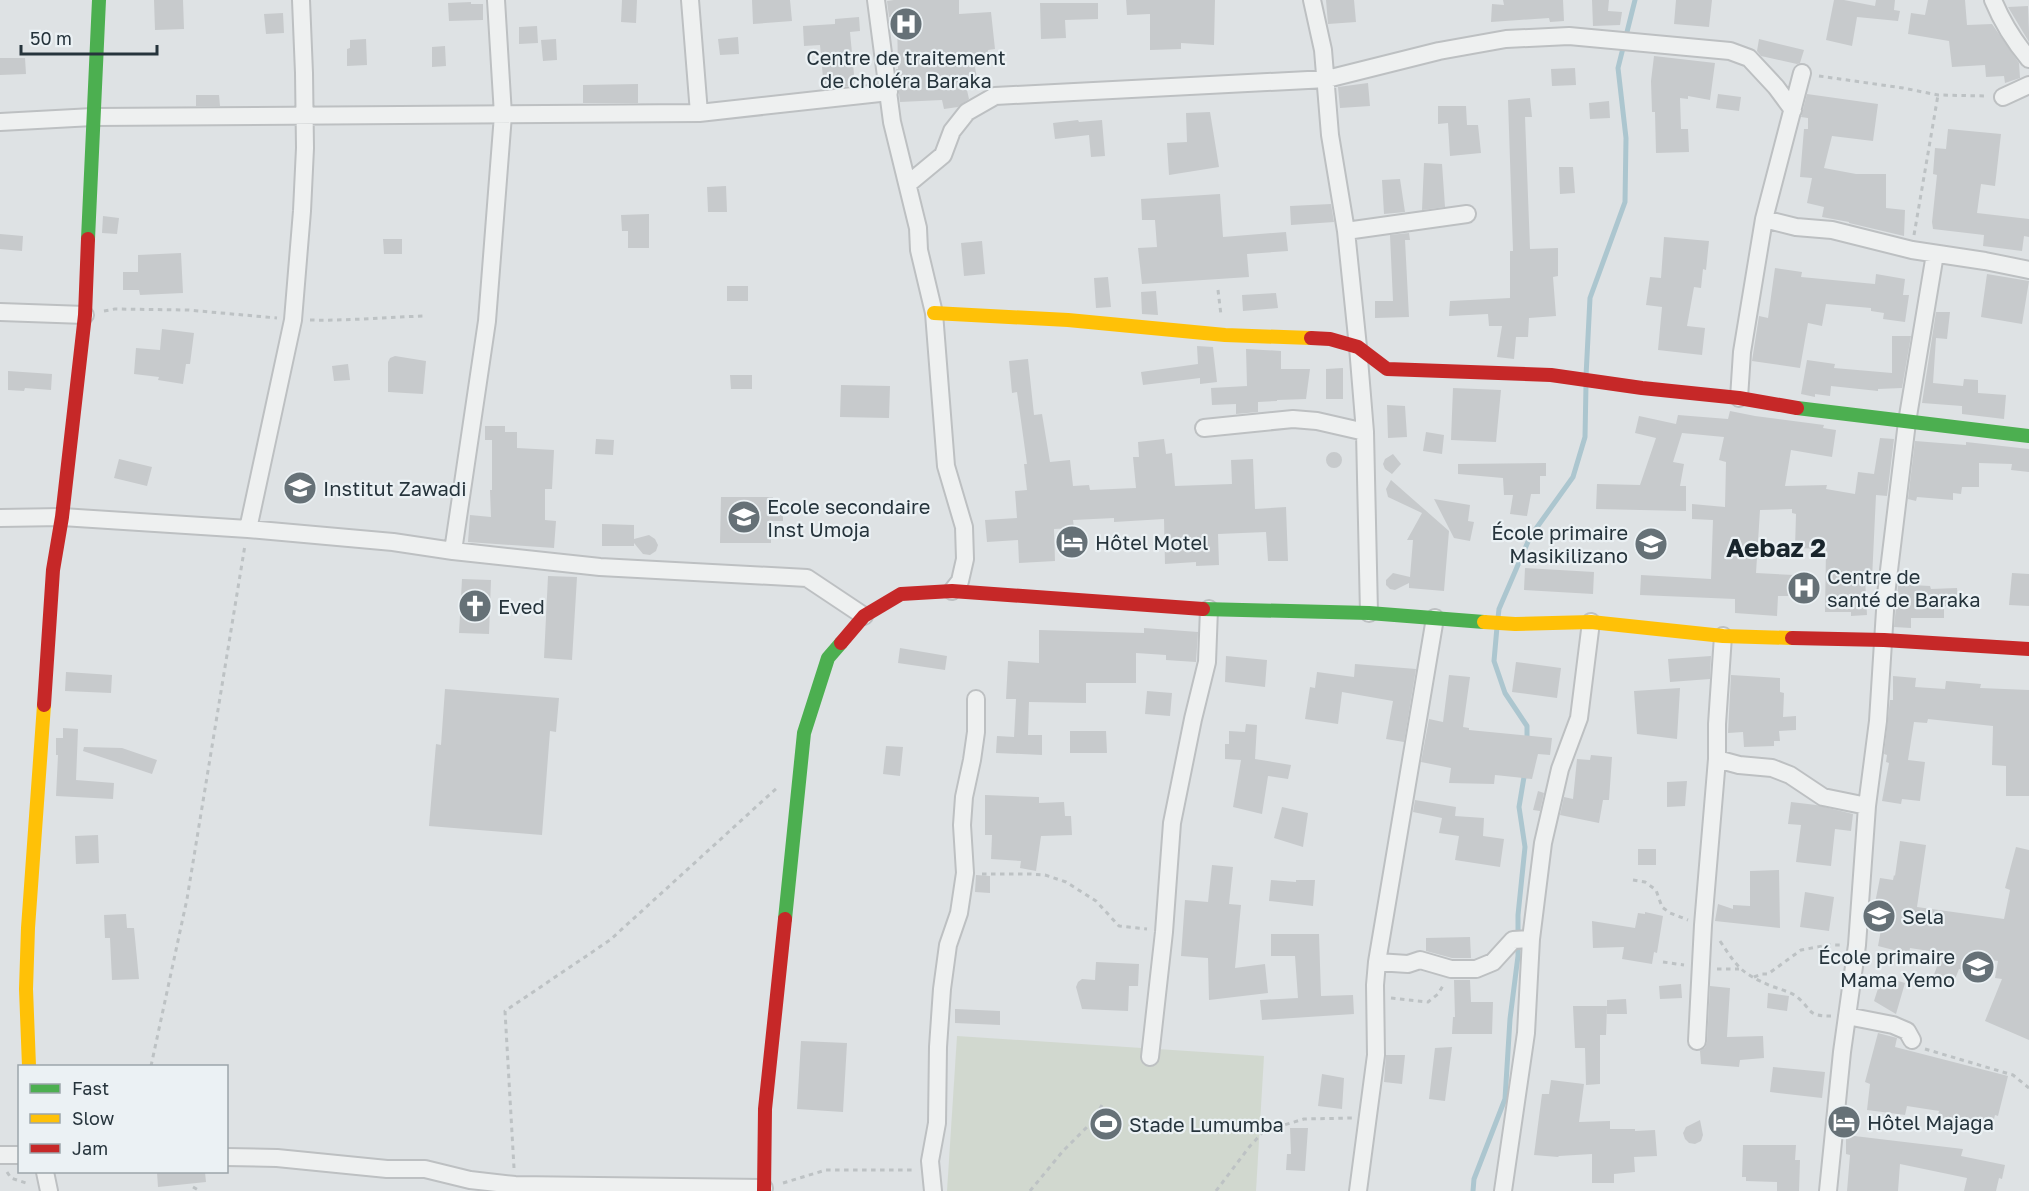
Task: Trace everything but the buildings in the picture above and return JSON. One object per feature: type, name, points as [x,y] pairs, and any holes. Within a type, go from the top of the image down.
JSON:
[{"type":"street","points":[[29,1065],[26,989],[28,928],[53,570],[62,517],[85,315],[99,0]]},
{"type":"street","points":[[248,529],[293,320],[302,211],[305,117],[301,0]]},
{"type":"street","points":[[453,551],[487,321],[503,115],[496,0]]},
{"type":"street","points":[[690,0],[699,112]]},
{"type":"street","points":[[876,0],[892,122],[918,228],[919,250],[934,312],[946,466],[964,526],[965,559],[960,581],[952,591]]},
{"type":"street","points":[[1312,0],[1327,79],[1330,135],[1346,231],[1358,347],[1365,432],[1369,613]]},
{"type":"street","points":[[1993,0],[2002,21],[2029,58]]},
{"type":"street","points":[[908,184],[943,155],[952,130],[967,112],[994,96],[1327,79],[1439,51],[1495,41],[1569,36],[1730,51],[1749,58],[1776,87],[1793,110]]},
{"type":"street","points":[[1739,398],[1742,352],[1764,219],[1803,73]]},
{"type":"street","points":[[2003,97],[2029,85]]},
{"type":"street","points":[[0,122],[93,117],[699,112],[889,92]]},
{"type":"street","points":[[1346,231],[1467,214]]},
{"type":"street","points":[[1764,219],[1796,227],[1832,230],[1912,250],[2029,270]]},
{"type":"street","points":[[1828,1191],[1857,945],[1867,806],[1878,721],[1886,595],[1906,422],[1935,254]]},
{"type":"street","points":[[0,312],[85,315]]},
{"type":"street","points":[[934,312],[1068,320],[1225,335],[1330,339],[1358,347],[1387,369],[1551,375],[2029,436]]},
{"type":"street","points":[[1204,428],[1293,419],[1317,421],[1365,432]]},
{"type":"street","points":[[0,518],[62,517],[248,529],[393,542],[600,567],[807,578],[864,616]]},
{"type":"street","points":[[228,1157],[287,1158],[387,1169],[424,1169],[470,1180],[515,1185],[764,1190],[765,1109],[804,733],[828,658],[864,616],[900,594],[952,591],[1209,609],[1369,613],[1515,624],[1591,622],[1723,636],[1884,639],[2029,649]]},
{"type":"street","points":[[1150,1057],[1164,932],[1172,823],[1192,719],[1208,662],[1209,609]]},
{"type":"street","points":[[1358,1191],[1376,1055],[1377,962],[1435,618]]},
{"type":"street","points":[[1503,1191],[1526,1033],[1531,939],[1543,843],[1560,769],[1579,718],[1591,622]]},
{"type":"street","points":[[1697,1041],[1703,925],[1717,759],[1723,636]]},
{"type":"street","points":[[933,1191],[930,1161],[937,1123],[938,1039],[942,989],[948,945],[959,913],[965,873],[962,825],[964,797],[974,741],[976,699]]},
{"type":"street","points":[[1717,759],[1739,765],[1772,768],[1790,775],[1823,797],[1867,806]]},
{"type":"street","points":[[1377,962],[1408,964],[1420,960],[1451,969],[1476,969],[1493,962],[1513,940],[1531,939]]},
{"type":"street","points":[[1847,1016],[1893,1025],[1906,1031],[1912,1040]]},
{"type":"street","points":[[1,1160],[18,1156]]},
{"type":"street","points":[[45,1173],[49,1191]]},
{"type":"path","points":[[1803,73],[1938,95],[2003,97]]},
{"type":"path","points":[[1912,250],[1938,95]]},
{"type":"path","points":[[85,315],[115,309],[189,310],[293,320],[343,321],[425,316]]},
{"type":"path","points":[[151,1065],[188,899],[248,529]]},
{"type":"path","points":[[515,1185],[505,1011],[610,940],[800,767]]},
{"type":"path","points":[[965,873],[1046,876],[1066,882],[1096,901],[1119,926],[1164,932]]},
{"type":"path","points":[[1633,880],[1645,882],[1656,890],[1662,907],[1670,913],[1703,925],[1718,938],[1739,969],[1753,978],[1797,996],[1809,1011],[1817,1016],[1847,1016]]},
{"type":"path","points":[[1753,978],[1768,974],[1801,950],[1828,945],[1857,945]]},
{"type":"path","points":[[1375,996],[1428,1002],[1438,994],[1451,969]]},
{"type":"path","points":[[1912,1040],[1927,1050],[2013,1075],[2029,1088]]},
{"type":"path","points":[[1030,1191],[1063,1151],[1092,1122],[1102,1105]]},
{"type":"path","points":[[1216,1191],[1264,1131],[1304,1119],[1367,1119]]},
{"type":"path","points":[[1,1160],[11,1178],[30,1185]]},
{"type":"path","points":[[764,1190],[826,1170],[866,1168],[931,1170]]},
{"type":"path","points":[[193,1187],[200,1191]]},
{"type":"shaded area","name":"Stade Lumumba","points":[[957,1036],[1264,1056],[1256,1191],[947,1191]]},
{"type":"waterway","points":[[1586,376],[1590,298],[1625,202],[1626,138],[1618,68],[1635,0]]},
{"type":"waterway","points":[[1498,618],[1499,609],[1530,537],[1573,477],[1585,437],[1586,385]]},
{"type":"waterway","points":[[1497,627],[1494,661],[1505,693],[1527,726],[1527,741]]},
{"type":"waterway","points":[[1473,1191],[1474,1179],[1505,1099],[1525,847],[1519,807],[1525,771]]},
{"type":"traffic: fast","points":[[88,239],[99,0]]},
{"type":"traffic: fast","points":[[1797,408],[2029,436]]},
{"type":"traffic: fast","points":[[1203,609],[1369,613],[1484,622]]},
{"type":"traffic: fast","points":[[785,919],[804,733],[828,658],[841,643]]},
{"type":"traffic: slow","points":[[934,313],[1068,320],[1225,335],[1311,338]]},
{"type":"traffic: slow","points":[[1484,622],[1515,624],[1591,622],[1723,636],[1792,638]]},
{"type":"traffic: slow","points":[[29,1065],[26,989],[28,928],[44,705]]},
{"type":"traffic: jam","points":[[44,705],[53,570],[62,517],[85,315],[88,239]]},
{"type":"traffic: jam","points":[[1311,338],[1330,339],[1358,347],[1387,369],[1551,375],[1642,388],[1739,398],[1797,408]]},
{"type":"traffic: jam","points":[[841,643],[864,616],[901,594],[952,591],[1203,609]]},
{"type":"traffic: jam","points":[[1792,638],[1884,640],[2029,649]]},
{"type":"traffic: jam","points":[[764,1191],[765,1109],[785,919]]},
{"type":"place","name":"Centre de traitement de choléra Baraka","points":[[906,24]]},
{"type":"place","name":"Institut Zawadi","points":[[300,488]]},
{"type":"place","name":"Ecole secondaire Inst Umoja","points":[[744,517]]},
{"type":"place","name":"Hôtel Motel","points":[[1072,542]]},
{"type":"place","name":"École primaire Masikilizano","points":[[1651,544]]},
{"type":"place","name":"Centre de santé de Baraka","points":[[1804,588]]},
{"type":"place","name":"Eved","points":[[475,606]]},
{"type":"place","name":"Sela","points":[[1879,916]]},
{"type":"place","name":"École primaire Mama Yemo","points":[[1978,967]]},
{"type":"place","name":"Hôtel Majaga","points":[[1844,1122]]},
{"type":"place","name":"Stade Lumumba","points":[[1106,1124]]},
{"type":"district","name":"Aebaz 2","points":[[1776,547]]}]
